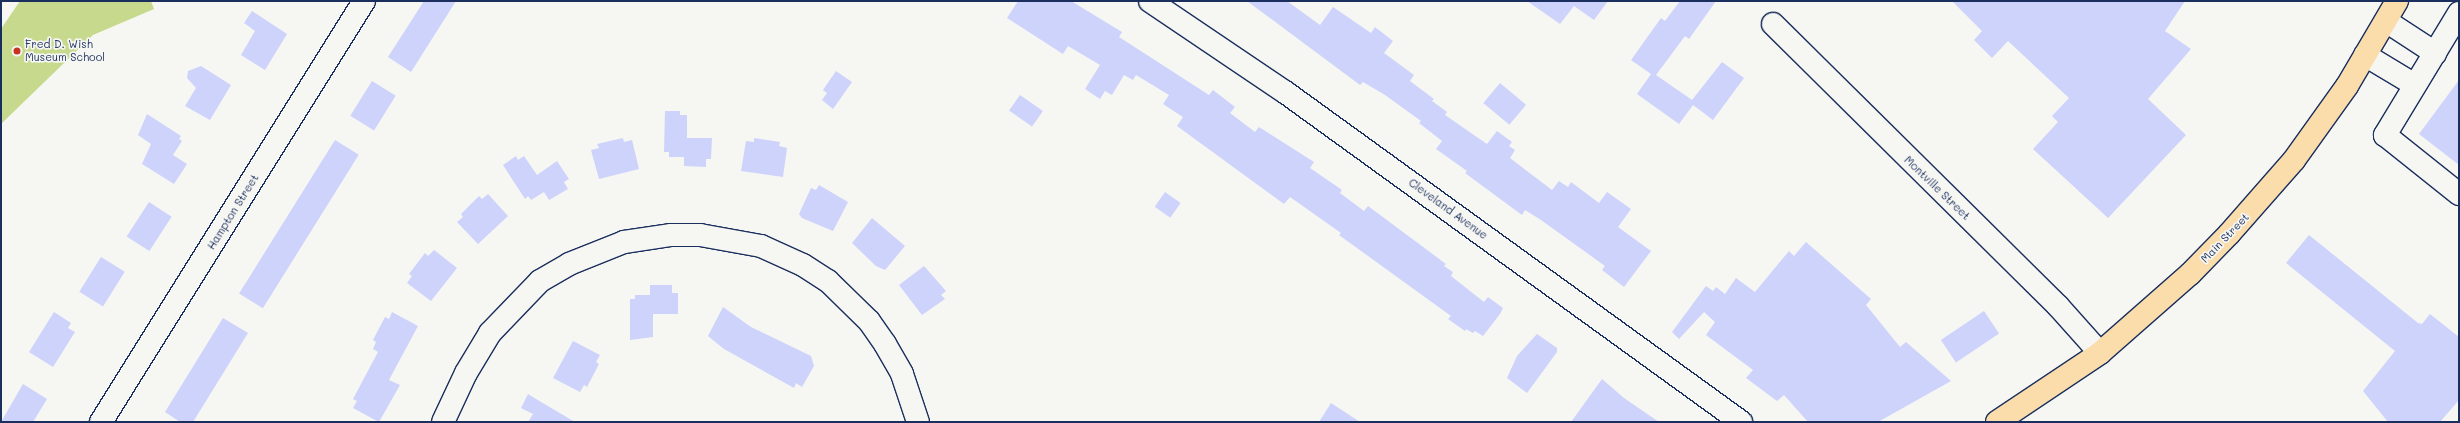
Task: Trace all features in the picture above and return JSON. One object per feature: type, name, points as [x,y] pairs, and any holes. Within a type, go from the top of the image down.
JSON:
[{"type":"main road","name":"Main Street","points":[[1997,422],[2100,353],[2190,274],[2254,207],[2294,160],[2365,55],[2397,1]]},
{"type":"street","name":"Hampton Street","points":[[101,422],[364,1]]},
{"type":"street","name":"Cleveland Avenue","points":[[1150,1],[1329,123],[1741,422]]},
{"type":"street","points":[[2459,13],[2384,135],[2459,194]]},
{"type":"street","points":[[2386,21],[2435,53]]},
{"type":"street","name":"Montville Street","points":[[1773,24],[2058,306],[2100,353]]},
{"type":"street","points":[[2365,55],[2415,85]]},
{"type":"street","points":[[443,422],[466,373],[490,333],[540,280],[569,264],[624,242],[672,235],[708,236],[761,246],[803,265],[828,281],[869,321],[885,344],[902,374],[918,422]]},
{"type":"green space","points":[[20,1],[151,1],[154,9],[93,35],[1,124],[1,29]]},
{"type":"building","points":[[424,1],[456,1],[411,72],[388,57]]},
{"type":"building","points":[[1018,1],[1071,1],[1122,32],[1119,37],[1209,95],[1213,90],[1235,107],[1230,113],[1255,132],[1259,127],[1314,162],[1310,168],[1342,190],[1340,193],[1364,211],[1368,206],[1446,264],[1444,266],[1453,272],[1451,276],[1484,302],[1488,297],[1503,308],[1500,314],[1483,336],[1475,331],[1473,333],[1466,329],[1465,331],[1448,319],[1451,316],[1339,235],[1341,233],[1290,197],[1284,204],[1177,126],[1183,117],[1163,104],[1169,95],[1136,75],[1133,80],[1124,75],[1112,95],[1105,91],[1100,99],[1085,89],[1100,65],[1068,46],[1063,54],[1007,18]]},
{"type":"building","points":[[1247,1],[1287,1],[1320,25],[1333,7],[1371,33],[1375,27],[1393,41],[1384,53],[1414,75],[1410,81],[1434,99],[1432,101],[1447,112],[1445,115],[1487,144],[1497,131],[1512,142],[1509,146],[1515,150],[1510,158],[1552,190],[1559,181],[1568,187],[1571,182],[1599,203],[1607,192],[1631,209],[1618,227],[1651,251],[1624,287],[1602,270],[1605,266],[1541,220],[1525,210],[1522,215],[1465,173],[1467,171],[1436,149],[1442,141],[1419,123],[1421,121],[1385,95],[1363,82],[1360,85]]},
{"type":"building","points":[[1527,1],[1608,1],[1594,20],[1574,6],[1560,24]]},
{"type":"building","points":[[1680,1],[1716,1],[1689,39],[1685,36],[1656,75],[1692,100],[1722,62],[1744,78],[1713,120],[1693,105],[1679,124],[1637,94],[1651,74],[1631,60],[1661,18],[1665,21]]},
{"type":"building","points":[[1952,1],[2185,1],[2165,31],[2191,49],[2148,99],[2186,135],[2108,218],[2033,149],[2058,122],[2052,116],[2069,98],[2008,41],[1992,58],[1974,40],[1982,31]]},
{"type":"building","points":[[252,11],[287,34],[265,70],[241,55],[255,31],[244,23]]},
{"type":"building","points":[[201,66],[231,85],[210,120],[185,106],[196,88],[187,78],[188,71]]},
{"type":"building","points":[[836,71],[852,82],[833,109],[822,100],[827,93],[823,90]]},
{"type":"building","points":[[2459,80],[2459,165],[2419,134]]},
{"type":"building","points":[[372,81],[396,96],[374,131],[350,116]]},
{"type":"building","points":[[1500,83],[1526,105],[1509,125],[1483,103]]},
{"type":"building","points":[[1020,95],[1043,111],[1032,127],[1009,111]]},
{"type":"building","points":[[665,111],[680,111],[680,115],[687,115],[687,138],[712,138],[711,159],[706,159],[706,167],[684,166],[684,157],[669,157],[669,152],[664,152]]},
{"type":"building","points":[[147,114],[181,136],[179,139],[182,141],[173,155],[187,164],[174,184],[142,164],[151,144],[138,135]]},
{"type":"building","points":[[623,138],[624,142],[632,140],[639,169],[599,179],[591,150],[599,148],[597,144]]},
{"type":"building","points":[[754,138],[780,142],[779,146],[787,148],[783,177],[741,171],[746,141],[754,142]]},
{"type":"building","points":[[335,140],[359,155],[263,308],[239,293]]},
{"type":"building","points":[[516,156],[518,160],[524,156],[537,175],[557,161],[569,179],[564,182],[568,189],[549,200],[544,192],[531,200],[528,196],[525,199],[503,165]]},
{"type":"building","points":[[819,185],[848,202],[833,231],[802,218],[799,214],[811,188],[816,190]]},
{"type":"building","points":[[1165,192],[1181,203],[1170,218],[1155,207]]},
{"type":"building","points":[[488,194],[508,216],[478,244],[457,222],[463,217],[461,214],[479,196],[482,199]]},
{"type":"building","points":[[149,202],[172,217],[149,251],[127,236]]},
{"type":"building","points":[[872,218],[905,246],[885,270],[876,266],[852,243]]},
{"type":"building","points":[[2309,235],[2418,323],[2422,324],[2430,314],[2459,337],[2459,400],[2440,422],[2388,422],[2363,391],[2395,351],[2286,263]]},
{"type":"building","points":[[1806,242],[1871,299],[1866,305],[1900,347],[1906,342],[1951,381],[1878,422],[1808,422],[1784,395],[1777,401],[1746,378],[1753,370],[1706,335],[1715,322],[1704,312],[1679,339],[1672,332],[1706,286],[1713,291],[1716,287],[1725,294],[1736,278],[1755,292],[1789,251],[1794,256]]},
{"type":"building","points":[[434,250],[457,268],[431,301],[407,283],[412,276],[409,274],[425,253],[428,256]]},
{"type":"building","points":[[101,257],[125,272],[103,307],[79,292]]},
{"type":"building","points":[[924,266],[946,291],[941,295],[945,299],[922,315],[899,285]]},
{"type":"building","points":[[650,285],[672,285],[672,293],[678,293],[678,314],[653,314],[653,337],[630,340],[630,299],[635,299],[635,295],[650,295]]},
{"type":"building","points":[[723,307],[751,327],[811,356],[814,366],[802,387],[796,383],[794,388],[724,349],[708,336]]},
{"type":"building","points":[[1984,311],[1999,333],[1956,362],[1941,340]]},
{"type":"building","points":[[54,312],[71,323],[68,328],[75,332],[53,367],[29,352]]},
{"type":"building","points":[[392,312],[418,326],[389,380],[400,385],[379,422],[353,408],[357,401],[353,399],[378,352],[373,349],[376,342],[373,340],[385,317],[389,319]]},
{"type":"building","points":[[223,318],[248,333],[193,422],[180,422],[165,412]]},
{"type":"building","points":[[1537,334],[1557,348],[1557,352],[1527,393],[1507,378],[1517,356]]},
{"type":"building","points":[[573,341],[600,355],[596,362],[599,364],[587,387],[584,385],[580,392],[553,378]]},
{"type":"building","points":[[1602,379],[1624,398],[1659,422],[1571,422]]},
{"type":"building","points":[[23,384],[47,399],[33,422],[1,422]]},
{"type":"building","points":[[528,394],[575,422],[528,422],[533,414],[521,408]]},
{"type":"building","points":[[1331,403],[1360,422],[1319,422]]},
{"type":"place","name":"Fred D. Wish Museum School","points":[[17,51]]}]
